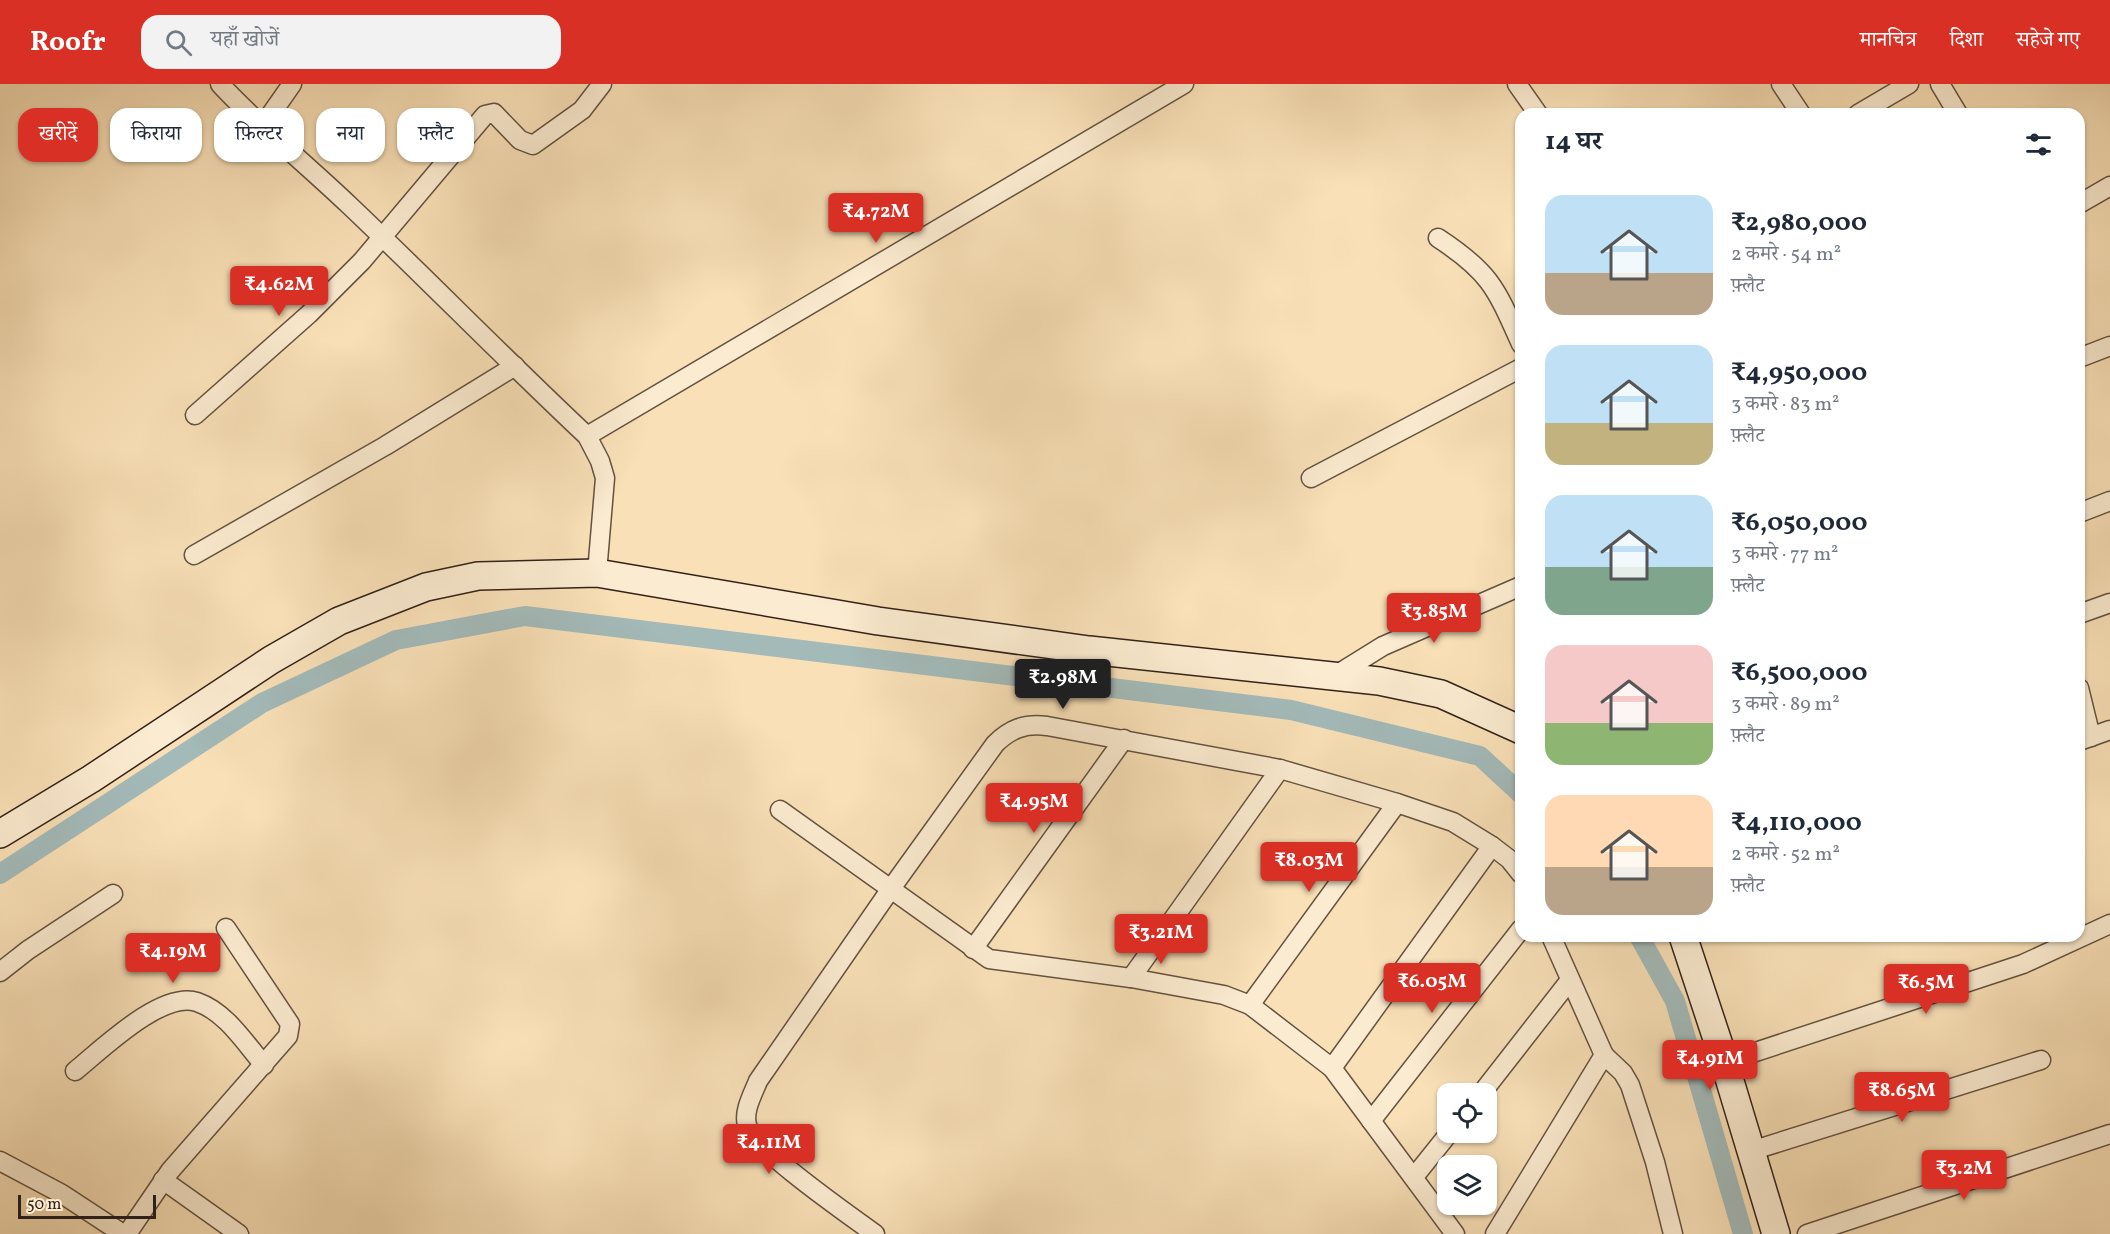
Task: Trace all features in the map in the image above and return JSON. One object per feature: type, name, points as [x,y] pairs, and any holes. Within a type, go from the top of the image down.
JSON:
[{"type":"street","points":[[220,84],[243,108]]},
{"type":"street","points":[[275,108],[292,84]]},
{"type":"street","points":[[195,415],[309,314],[383,237],[485,115],[494,114],[520,140],[533,145],[582,110],[602,84]]},
{"type":"street","points":[[587,436],[1184,84]]},
{"type":"street","points":[[1517,84],[1534,108]]},
{"type":"street","points":[[1781,84],[1797,108]]},
{"type":"street","points":[[1868,108],[1909,84]]},
{"type":"street","points":[[1940,84],[1954,108]]},
{"type":"street","points":[[303,162],[587,436],[600,461],[605,478],[597,573]]},
{"type":"street","points":[[2085,201],[2110,186]]},
{"type":"street","points":[[1437,237],[1470,259],[1484,272],[1515,331]]},
{"type":"street","points":[[2085,356],[2110,346]]},
{"type":"street","points":[[194,555],[385,446],[515,366]]},
{"type":"street","points":[[1311,478],[1515,371]]},
{"type":"street","points":[[2085,511],[2110,501]]},
{"type":"street","points":[[0,834],[91,779],[271,660],[339,621],[426,586],[478,576],[597,573],[878,621],[1089,650],[1413,686],[1441,694],[1515,725]]},
{"type":"street","points":[[1333,677],[1383,646],[1515,589]]},
{"type":"street","points":[[2085,612],[2110,603]]},
{"type":"street","points":[[875,1234],[768,1152],[747,1127],[746,1115],[758,1081],[890,890],[995,744],[1012,730],[1035,724],[1280,769],[1453,822],[1492,846],[1515,866]]},
{"type":"street","points":[[2085,739],[2110,730]]},
{"type":"street","points":[[973,950],[1124,739]]},
{"type":"street","points":[[1131,978],[1280,769]]},
{"type":"street","points":[[1250,1005],[1396,803]]},
{"type":"street","points":[[780,810],[973,950],[989,959],[1003,963],[1131,978],[1224,995],[1250,1005],[1332,1068],[1455,1234]]},
{"type":"street","points":[[1332,1068],[1492,846]]},
{"type":"street","points":[[0,972],[28,950],[113,894]]},
{"type":"street","points":[[2085,935],[2110,924]]},
{"type":"street","points":[[0,1161],[71,1200],[125,1234],[163,1180],[284,1044],[290,1024],[226,928]]},
{"type":"street","points":[[1371,1121],[1515,937]]},
{"type":"street","points":[[1554,942],[1604,1055],[1623,1073],[1630,1085],[1655,1162],[1672,1234]]},
{"type":"street","points":[[1685,942],[1725,1062],[1776,1234]]},
{"type":"street","points":[[1725,1062],[2023,963],[2070,942]]},
{"type":"street","points":[[1489,1083],[1570,980]]},
{"type":"street","points":[[75,1071],[156,1010],[186,1000],[196,1002],[219,1015],[264,1065]]},
{"type":"street","points":[[1495,1234],[1604,1055]]},
{"type":"street","points":[[1751,1151],[2041,1060]]},
{"type":"street","points":[[1807,1234],[2110,1134]]},
{"type":"street","points":[[1414,1177],[1441,1143]]},
{"type":"street","points":[[163,1180],[239,1234]]},
{"type":"waterway","points":[[0,874],[262,703],[396,640],[525,616],[1291,710],[1480,756],[1515,788]]},
{"type":"waterway","points":[[1642,942],[1675,1001],[1743,1234]]}]
